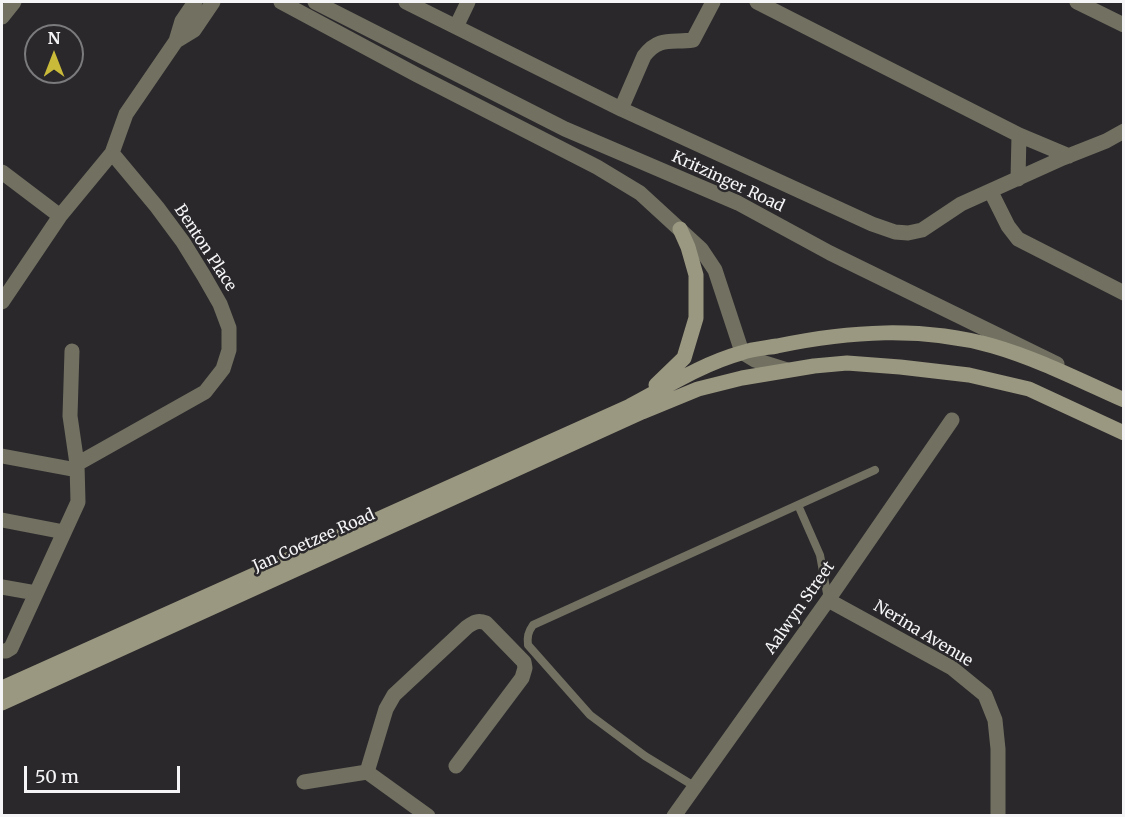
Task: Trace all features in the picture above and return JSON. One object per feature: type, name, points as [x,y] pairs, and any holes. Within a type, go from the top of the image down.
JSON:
[{"type":"main road","points":[[636,409],[684,358],[696,318],[696,275],[680,229]]},
{"type":"main road","name":"Kritzinger Road","points":[[636,409],[699,369],[742,352],[861,332],[936,336],[992,346],[1038,361],[1124,399]]},
{"type":"main road","points":[[636,409],[742,378],[847,363],[900,366],[969,375],[1029,388],[1124,433]]},
{"type":"main road","name":"Jan Coetzee Road","points":[[2,688],[636,409]]},
{"type":"main road","name":"Jan Coetzee Road","points":[[2,703],[636,409]]},
{"type":"street","points":[[2,17],[14,2]]},
{"type":"street","points":[[2,302],[60,216],[112,153],[126,114],[176,41],[182,21],[195,2]]},
{"type":"street","points":[[176,41],[194,30],[213,2]]},
{"type":"street","points":[[281,2],[597,167],[640,193],[701,249],[715,270],[742,352],[755,360],[787,370]]},
{"type":"street","name":"Kritzinger Road","points":[[315,2],[565,129],[738,203],[830,253],[1012,340],[1124,399]]},
{"type":"street","points":[[406,2],[621,109],[862,220],[895,232],[908,233],[922,230],[949,210],[1123,132]]},
{"type":"street","points":[[456,27],[468,2]]},
{"type":"street","points":[[621,109],[649,49],[664,41],[693,40],[713,2]]},
{"type":"street","points":[[758,2],[1019,135],[1069,156]]},
{"type":"street","points":[[1077,2],[1124,25]]},
{"type":"street","points":[[1018,179],[1019,135]]},
{"type":"street","name":"Benton Place","points":[[77,467],[129,434],[205,392],[223,369],[229,350],[229,328],[220,304],[183,242],[112,153]]},
{"type":"street","points":[[2,172],[60,216]]},
{"type":"street","points":[[991,192],[1008,226],[1018,238],[1124,293]]},
{"type":"street","points":[[2,651],[11,648],[78,502],[77,467],[70,416],[72,351]]},
{"type":"street","name":"Aalwyn Street","points":[[674,816],[828,600],[952,420]]},
{"type":"street","points":[[2,456],[77,467]]},
{"type":"street","points":[[2,520],[64,532]]},
{"type":"street","points":[[2,587],[36,593]]},
{"type":"street","name":"Nerina Avenue","points":[[828,600],[952,668],[985,695],[995,720],[998,749],[998,816]]},
{"type":"street","points":[[367,772],[386,709],[394,695],[467,627],[480,621],[486,623],[520,657],[525,668],[522,678],[456,766]]},
{"type":"street","points":[[304,782],[367,772],[428,816]]},
{"type":"lane","points":[[694,786],[645,756],[590,715],[528,645],[528,632],[533,625],[875,470]]},
{"type":"lane","points":[[798,506],[820,555],[828,600]]}]
